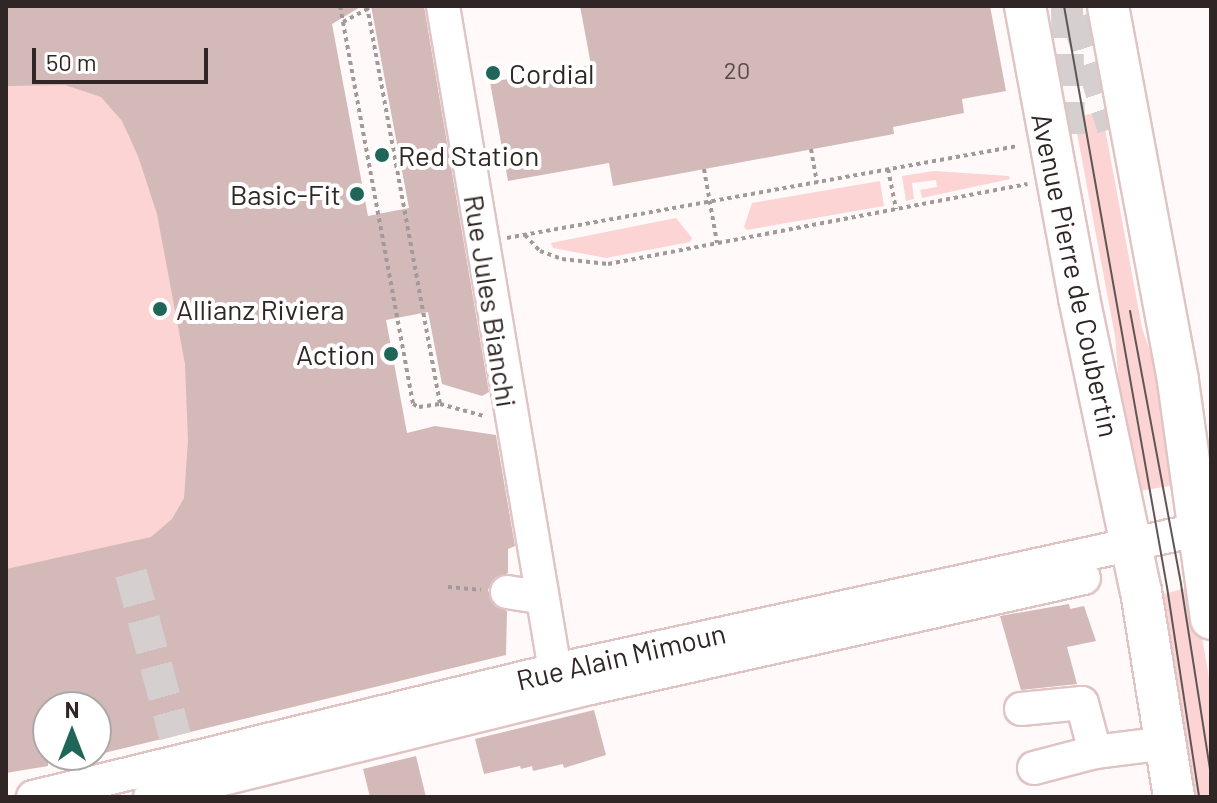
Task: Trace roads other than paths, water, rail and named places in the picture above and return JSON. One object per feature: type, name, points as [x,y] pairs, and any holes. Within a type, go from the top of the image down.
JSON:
[{"type":"main road","name":"Avenue Pierre de Coubertin","points":[[1025,6],[1042,111],[1132,544],[1174,797]]},
{"type":"main road","points":[[1108,6],[1204,529],[1211,619]]},
{"type":"street","name":"Rue Jules Bianchi","points":[[443,6],[540,597],[555,670]]},
{"type":"street","points":[[1113,128],[1143,292],[1178,381]]},
{"type":"street","points":[[1069,135],[1098,298],[1113,448]]},
{"type":"street","name":"Rue Alain Mimoun","points":[[33,797],[179,750],[1204,529]]},
{"type":"street","points":[[150,797],[591,688],[1084,578]]},
{"type":"street","points":[[507,592],[540,597]]},
{"type":"street","points":[[1021,709],[1082,703],[1095,752]]},
{"type":"street","points":[[1034,768],[1095,752],[1167,743]]},
{"type":"tunnel","points":[[1067,6],[1069,135]]},
{"type":"tunnel","points":[[1077,17],[1113,128]]},
{"type":"tunnel","points":[[131,573],[175,736]]},
{"type":"tram line","points":[[1064,6],[1167,587],[1199,797]]},
{"type":"tram line","points":[[1130,311],[1181,584],[1211,776]]},
{"type":"place","name":"Cordial","points":[[493,73]]},
{"type":"place","name":"Red Station","points":[[382,155]]},
{"type":"place","name":"Basic-Fit","points":[[357,194]]},
{"type":"place","name":"Allianz Riviera","points":[[160,309]]},
{"type":"place","name":"Action","points":[[391,354]]}]
